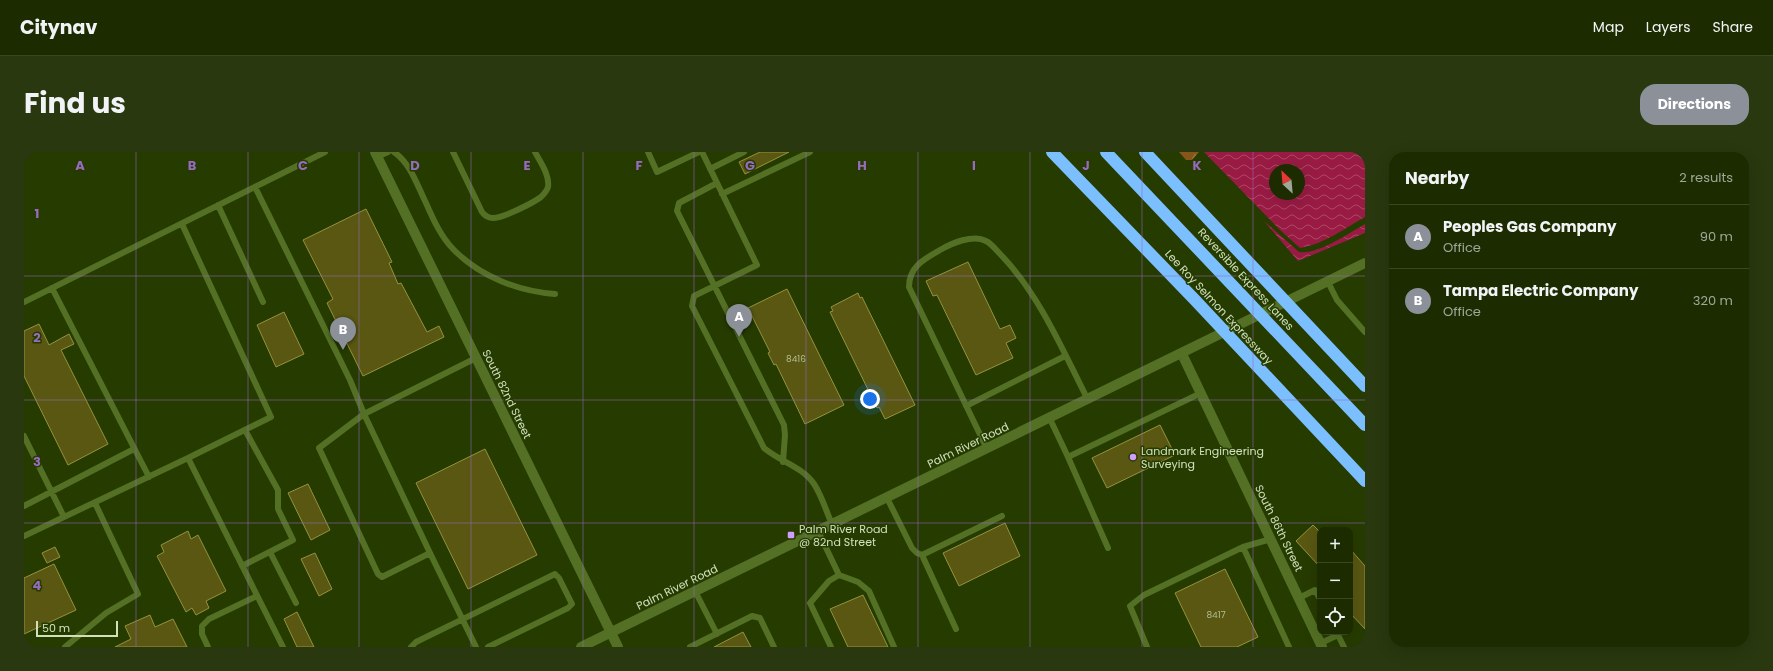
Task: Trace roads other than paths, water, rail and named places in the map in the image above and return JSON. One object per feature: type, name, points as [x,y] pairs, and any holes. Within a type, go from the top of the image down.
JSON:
[{"type":"highway","name":"Reversible Express Lanes","points":[[1106,152],[1232,282],[1365,425]]},
{"type":"highway","points":[[1145,152],[1365,386]]},
{"type":"highway","name":"Lee Roy Selmon Expressway","points":[[1054,154],[1195,300],[1365,481]]},
{"type":"street","name":"South 82nd Street","points":[[376,155],[618,647]]},
{"type":"street","name":"Palm River Road","points":[[581,647],[1050,419],[1365,263]]},
{"type":"street","name":"South 86th Street","points":[[1182,354],[1321,645]]},
{"type":"lane","points":[[24,302],[325,152]]},
{"type":"lane","points":[[376,155],[388,152]]},
{"type":"lane","points":[[394,152],[408,166],[436,225],[454,250],[477,267],[504,282],[534,292],[555,294]]},
{"type":"lane","points":[[453,152],[482,212],[493,218],[504,215],[540,198],[545,193],[548,186],[547,179],[535,152]]},
{"type":"lane","points":[[648,152],[657,172],[701,152],[717,183],[757,265],[694,296],[692,306],[764,448],[783,462],[802,473],[814,484],[832,524]]},
{"type":"lane","points":[[710,169],[744,152]]},
{"type":"lane","points":[[722,194],[810,152]]},
{"type":"lane","points":[[717,183],[679,203],[676,211],[784,425],[785,435],[783,462]]},
{"type":"lane","points":[[255,187],[350,380],[364,414],[476,647]]},
{"type":"lane","points":[[218,205],[263,302]]},
{"type":"lane","points":[[24,536],[271,417],[182,224]]},
{"type":"lane","points":[[987,449],[909,287],[909,280],[918,263],[943,249],[974,238],[986,241],[1012,267],[1046,320],[1088,400]]},
{"type":"lane","points":[[1328,282],[1337,300],[1365,332]]},
{"type":"lane","points":[[52,288],[149,477]]},
{"type":"lane","points":[[966,406],[1065,356]]},
{"type":"lane","points":[[430,552],[382,577],[378,574],[319,448],[364,414],[476,358]]},
{"type":"lane","points":[[1068,457],[1201,393]]},
{"type":"lane","points":[[1050,419],[1108,548]]},
{"type":"lane","points":[[242,566],[293,540],[278,509],[278,490],[245,430]]},
{"type":"lane","points":[[24,436],[64,517]]},
{"type":"lane","points":[[24,506],[134,449]]},
{"type":"lane","points":[[188,458],[283,647]]},
{"type":"lane","points":[[887,498],[912,548],[917,553],[922,555],[956,629]]},
{"type":"lane","points":[[64,647],[106,613],[138,594],[95,503]]},
{"type":"lane","points":[[922,555],[1002,516]]},
{"type":"lane","points":[[818,531],[839,574],[858,582],[869,591],[894,647]]},
{"type":"lane","points":[[1147,647],[1130,606],[1144,595],[1243,548],[1270,539]]},
{"type":"lane","points":[[1243,548],[1289,647]]},
{"type":"lane","points":[[270,552],[296,603]]},
{"type":"lane","points":[[411,647],[416,642],[555,574],[559,578],[572,604],[568,608],[488,647]]},
{"type":"lane","points":[[831,647],[810,603],[829,581],[839,574]]},
{"type":"lane","points":[[1299,598],[1315,590],[1317,594]]},
{"type":"lane","points":[[695,591],[717,634]]},
{"type":"lane","points":[[208,647],[202,634],[202,626],[209,619],[257,596]]},
{"type":"lane","points":[[690,647],[752,616],[760,618],[774,647]]},
{"type":"lane","points":[[1321,645],[1336,635]]},
{"type":"lane","points":[[1338,635],[1344,647]]},
{"type":"water","points":[[1204,152],[1365,152],[1365,217],[1326,240],[1300,248],[1280,230]]},
{"type":"water","points":[[1264,221],[1299,252],[1307,252],[1324,247],[1365,224],[1365,233],[1298,261]]},
{"type":"place","name":"Peoples Gas Company","points":[[739,337]]},
{"type":"place","name":"Tampa Electric Company","points":[[343,350]]},
{"type":"place","name":"Landmark Engineering Surveying","points":[[1133,457]]},
{"type":"place","name":"Palm River Road @ 82nd Street","points":[[791,535]]}]
